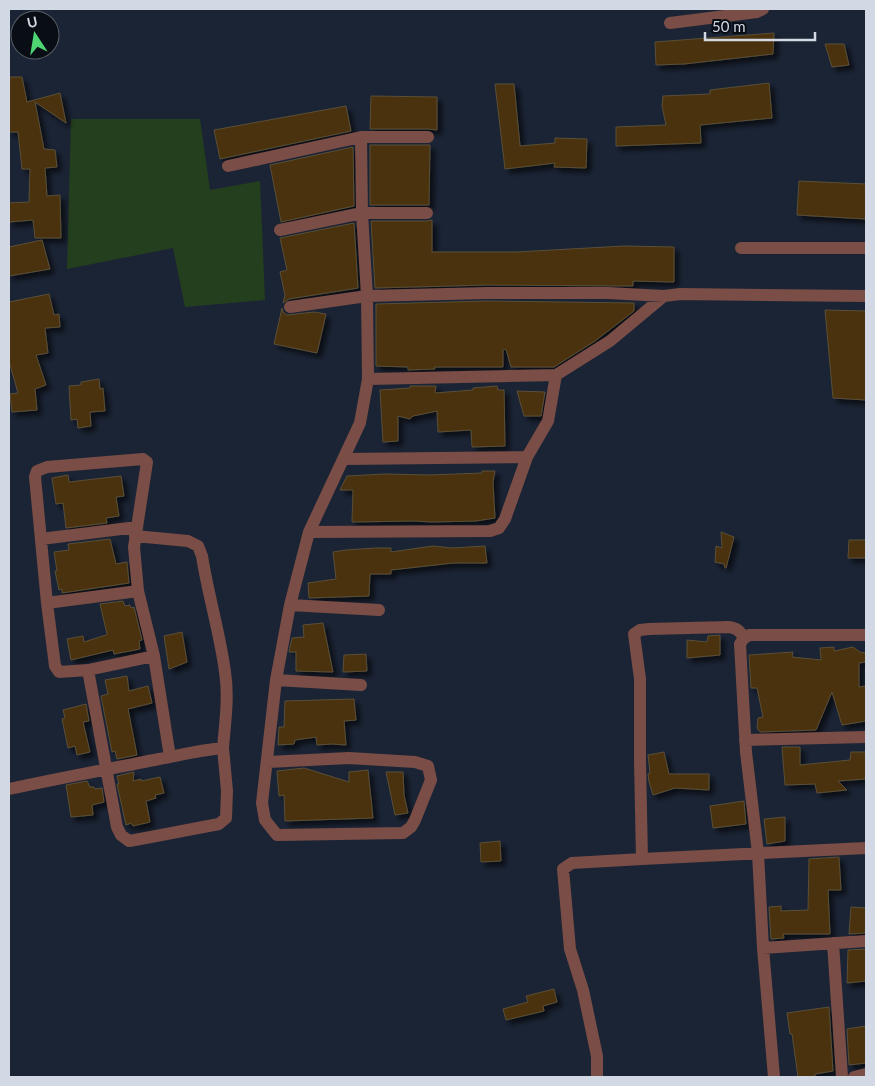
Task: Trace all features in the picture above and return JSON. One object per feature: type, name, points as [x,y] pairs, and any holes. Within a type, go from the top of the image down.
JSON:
[{"type":"street","points":[[670,22],[757,12],[763,9]]},
{"type":"street","points":[[268,762],[349,758],[415,762],[428,766],[431,780],[415,820],[411,827],[403,833],[277,835],[266,820],[262,803],[276,680],[290,605],[309,532],[360,423],[368,379],[361,137]]},
{"type":"street","points":[[228,166],[361,137],[428,137]]},
{"type":"street","points":[[280,230],[362,213],[427,213]]},
{"type":"street","points":[[741,248],[866,248]]},
{"type":"street","points":[[290,307],[367,296],[497,293],[608,293],[664,296],[680,294],[866,296]]},
{"type":"street","points":[[368,379],[556,375],[610,341],[664,296]]},
{"type":"street","points":[[309,532],[490,531],[499,528],[505,519],[527,457],[548,421],[556,375]]},
{"type":"street","points":[[343,459],[527,457]]},
{"type":"street","points":[[154,656],[88,670],[64,672],[56,670],[47,602],[35,477],[37,472],[58,466],[145,459],[147,464],[134,547],[138,590],[154,656],[170,757]]},
{"type":"street","points":[[41,539],[136,532],[188,541],[198,546],[216,617],[226,673],[227,697],[223,748],[228,791],[226,818],[224,821],[135,840],[129,841],[124,839],[118,827],[88,670]]},
{"type":"street","points":[[47,602],[138,590]]},
{"type":"street","points":[[290,605],[379,610]]},
{"type":"street","points":[[642,859],[640,679],[634,634],[640,630],[649,629],[728,627],[739,630],[744,638]]},
{"type":"street","points":[[774,1077],[763,948],[758,853],[745,740],[740,644],[749,635],[866,635]]},
{"type":"street","points":[[276,680],[361,686]]},
{"type":"street","points":[[745,740],[866,737]]},
{"type":"street","points":[[9,789],[197,751],[223,748]]},
{"type":"street","points":[[597,1077],[595,1047],[583,990],[570,950],[563,869],[572,863],[866,848]]},
{"type":"street","points":[[763,948],[866,941]]},
{"type":"street","points":[[833,943],[842,1077]]},
{"type":"street","points":[[854,1077],[866,1074]]},
{"type":"green space","points":[[71,119],[200,119],[210,190],[260,181],[265,300],[185,307],[173,248],[67,269]]},
{"type":"building","points":[[774,33],[773,54],[684,64],[656,65],[655,42]]},
{"type":"building","points":[[825,44],[844,44],[849,65],[832,67]]},
{"type":"building","points":[[9,77],[22,77],[27,102],[60,93],[66,123],[35,102],[44,149],[55,150],[57,167],[45,168],[47,196],[60,195],[61,238],[35,238],[33,220],[9,222],[9,203],[29,202],[30,169],[22,169],[18,132],[9,132]]},
{"type":"building","points":[[769,83],[772,118],[700,125],[701,143],[616,146],[616,127],[666,125],[662,106],[663,96],[710,94],[710,90]]},
{"type":"building","points":[[495,84],[514,84],[520,146],[555,143],[555,138],[587,139],[586,168],[554,167],[555,163],[505,169]]},
{"type":"building","points":[[371,96],[437,97],[437,130],[370,129]]},
{"type":"building","points":[[346,106],[351,131],[220,159],[214,130]]},
{"type":"building","points":[[370,145],[430,145],[429,205],[370,205]]},
{"type":"building","points":[[353,147],[354,206],[281,222],[270,165]]},
{"type":"building","points":[[799,181],[866,184],[866,219],[797,215]]},
{"type":"building","points":[[432,220],[432,252],[516,252],[624,246],[674,247],[674,282],[633,281],[633,286],[487,285],[375,288],[371,221]]},
{"type":"building","points":[[354,223],[358,288],[289,299],[283,303],[285,295],[280,272],[287,270],[280,238]]},
{"type":"building","points":[[42,240],[50,269],[9,276],[9,247]]},
{"type":"building","points":[[49,294],[54,315],[59,314],[60,327],[45,328],[48,353],[36,355],[46,385],[35,389],[37,410],[12,412],[10,394],[18,393],[9,361],[9,302]]},
{"type":"building","points":[[487,301],[634,303],[634,311],[595,341],[554,367],[511,367],[506,349],[503,350],[503,367],[434,367],[435,369],[408,370],[408,367],[376,366],[376,304]]},
{"type":"building","points":[[282,308],[283,312],[287,315],[314,312],[326,314],[317,353],[274,344]]},
{"type":"building","points":[[825,310],[866,311],[866,400],[833,398]]},
{"type":"building","points":[[99,379],[100,389],[103,388],[105,411],[90,412],[91,426],[78,428],[77,419],[71,420],[69,386],[81,385],[81,382]]},
{"type":"building","points":[[410,386],[436,386],[435,393],[497,386],[498,390],[504,390],[505,446],[472,447],[471,430],[438,432],[437,411],[413,416],[410,419],[398,416],[398,441],[383,442],[380,390],[410,388]]},
{"type":"building","points":[[517,391],[545,392],[541,416],[524,416]]},
{"type":"building","points":[[482,471],[495,471],[493,482],[495,518],[476,521],[352,522],[353,490],[340,490],[347,476],[385,474],[429,475],[482,473]]},
{"type":"building","points":[[68,475],[69,482],[121,476],[124,496],[116,497],[119,516],[106,518],[107,523],[66,528],[63,503],[56,504],[52,478]]},
{"type":"building","points":[[721,532],[734,537],[726,568],[724,564],[715,562],[716,546],[722,548]]},
{"type":"building","points":[[110,539],[116,564],[127,562],[129,583],[62,593],[62,589],[59,590],[55,571],[57,571],[54,552],[69,550],[68,544]]},
{"type":"building","points":[[849,540],[866,540],[866,558],[848,558]]},
{"type":"building","points":[[433,546],[452,548],[485,546],[487,563],[453,563],[391,570],[391,574],[370,574],[369,596],[309,598],[308,583],[336,579],[333,552],[391,548],[391,552]]},
{"type":"building","points":[[123,601],[125,606],[130,605],[131,608],[134,607],[142,640],[139,641],[140,649],[114,654],[113,650],[71,660],[67,639],[83,636],[84,642],[106,635],[100,604]]},
{"type":"building","points":[[323,623],[333,672],[296,671],[296,652],[289,652],[292,638],[304,637],[303,625]]},
{"type":"building","points":[[182,632],[187,662],[169,669],[164,636]]},
{"type":"building","points":[[720,635],[720,655],[687,658],[687,640],[707,642],[708,636]]},
{"type":"building","points":[[834,647],[834,651],[853,647],[860,652],[866,653],[866,662],[859,663],[859,687],[866,686],[866,721],[842,725],[832,692],[816,730],[760,732],[757,728],[758,718],[763,717],[757,688],[751,688],[749,655],[793,652],[792,657],[821,660],[820,648]]},
{"type":"building","points":[[366,654],[367,671],[343,672],[344,655]]},
{"type":"building","points":[[127,676],[129,691],[148,686],[152,703],[128,709],[137,755],[117,759],[115,751],[112,752],[101,696],[108,694],[105,680]]},
{"type":"building","points":[[354,699],[356,720],[344,721],[346,745],[317,745],[316,737],[295,740],[294,744],[278,745],[279,727],[284,727],[285,701]]},
{"type":"building","points":[[86,704],[89,721],[83,722],[90,752],[77,755],[75,746],[68,748],[62,719],[65,718],[63,710]]},
{"type":"building","points":[[782,747],[800,747],[800,765],[850,760],[851,752],[866,752],[866,779],[838,781],[847,790],[817,793],[815,784],[785,785]]},
{"type":"building","points":[[664,752],[669,774],[709,774],[709,790],[675,788],[653,795],[648,774],[650,773],[648,755]]},
{"type":"building","points":[[304,768],[349,782],[349,772],[368,770],[373,818],[285,821],[284,795],[279,796],[277,771]]},
{"type":"building","points":[[134,772],[133,781],[160,777],[164,793],[155,795],[156,798],[146,801],[150,822],[133,826],[131,823],[126,825],[117,776]]},
{"type":"building","points":[[386,772],[403,772],[404,795],[408,813],[395,815]]},
{"type":"building","points":[[87,781],[90,787],[95,789],[102,788],[104,802],[92,805],[93,815],[71,817],[66,785]]},
{"type":"building","points":[[744,801],[746,824],[713,828],[710,806]]},
{"type":"building","points":[[785,817],[785,841],[767,844],[764,819]]},
{"type":"building","points":[[500,841],[501,861],[481,862],[480,843]]},
{"type":"building","points":[[839,857],[841,890],[828,890],[830,934],[783,934],[784,938],[771,939],[769,907],[781,906],[781,911],[808,910],[809,859]]},
{"type":"building","points":[[851,907],[866,908],[866,933],[849,934]]},
{"type":"building","points":[[866,949],[866,981],[847,983],[848,950]]},
{"type":"building","points":[[554,989],[557,1002],[543,1006],[544,1011],[506,1020],[503,1009],[528,1002],[526,996]]},
{"type":"building","points":[[829,1007],[833,1071],[815,1074],[815,1077],[798,1077],[787,1013]]},
{"type":"building","points":[[866,1026],[866,1063],[849,1065],[847,1029]]}]
